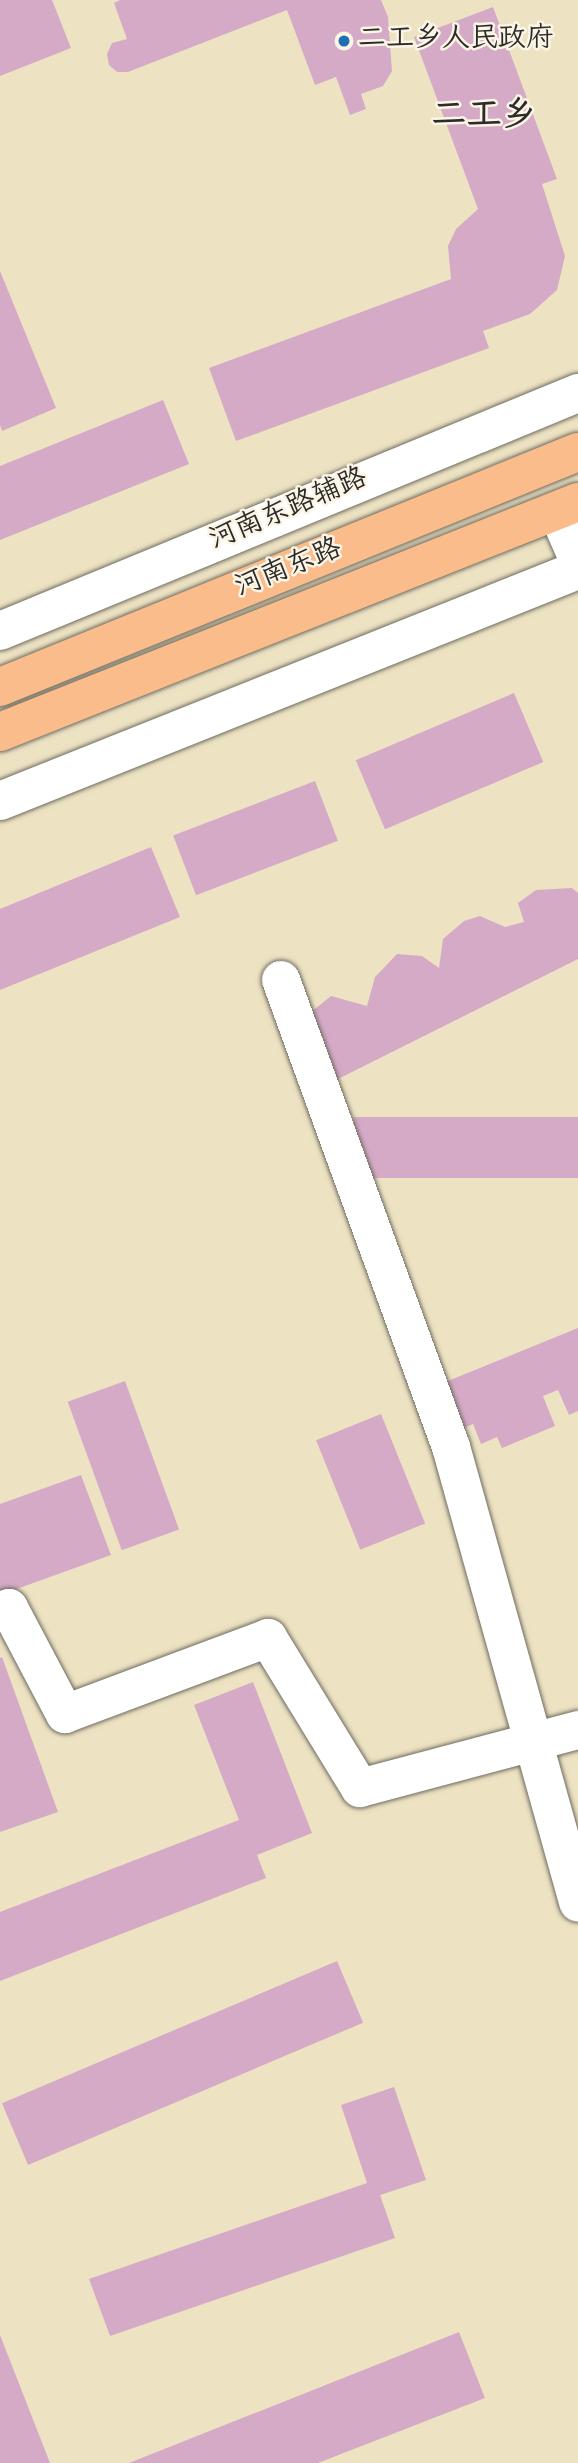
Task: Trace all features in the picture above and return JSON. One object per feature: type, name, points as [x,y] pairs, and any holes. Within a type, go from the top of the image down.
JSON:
[{"type":"main road","name":"河南东路","points":[[0,687],[578,452]]},
{"type":"main road","name":"河南东路","points":[[0,732],[567,507]]},
{"type":"street","name":"河南东路辅路","points":[[0,631],[578,393]]},
{"type":"street","points":[[567,507],[578,559]]},
{"type":"street","points":[[0,801],[578,570]]},
{"type":"street","points":[[281,980],[451,1447],[578,1903]]},
{"type":"street","points":[[0,1612],[9,1608],[65,1714],[268,1638],[360,1788],[578,1730]]},
{"type":"building","points":[[0,0],[52,0],[71,48],[0,76]]},
{"type":"building","name":"二工乡人民政府","points":[[120,0],[381,0],[388,17],[392,71],[383,86],[361,94],[366,109],[350,115],[336,77],[315,85],[287,10],[128,72],[117,72],[109,65],[107,54],[112,43],[127,39],[114,3]]},
{"type":"building","points":[[493,7],[557,179],[542,184],[565,256],[557,290],[530,314],[483,331],[489,348],[236,441],[209,368],[451,279],[448,246],[456,229],[478,209],[414,37]]},
{"type":"building","points":[[0,271],[56,408],[2,431],[0,425]]},
{"type":"building","points":[[163,400],[189,464],[0,540],[0,466]]},
{"type":"building","points":[[514,693],[543,762],[385,829],[356,760]]},
{"type":"building","points":[[315,781],[338,841],[196,895],[173,835]]},
{"type":"building","points":[[151,847],[180,917],[0,990],[0,909]]},
{"type":"building","points":[[572,888],[578,893],[578,959],[338,1079],[319,1072],[310,1013],[331,996],[367,1006],[375,977],[397,954],[422,956],[439,968],[443,939],[464,921],[480,916],[505,927],[524,922],[518,903],[536,890]]},
{"type":"building","points":[[354,1117],[578,1117],[578,1178],[354,1178]]},
{"type":"building","points":[[578,1328],[578,1411],[569,1415],[558,1390],[543,1396],[555,1426],[502,1448],[497,1437],[481,1444],[473,1424],[462,1429],[443,1383]]},
{"type":"building","points":[[125,1381],[179,1529],[122,1550],[68,1402]]},
{"type":"building","points":[[381,1414],[425,1523],[360,1550],[316,1440]]},
{"type":"building","points":[[81,1475],[111,1555],[0,1595],[0,1504]]},
{"type":"building","points":[[2,1657],[58,1812],[0,1832],[0,1658]]},
{"type":"building","points":[[253,1682],[312,1833],[257,1855],[266,1878],[0,1981],[0,1912],[239,1820],[194,1705]]},
{"type":"building","points":[[337,1961],[363,2023],[28,2165],[2,2103]]},
{"type":"building","points":[[394,2087],[426,2180],[380,2195],[395,2238],[110,2336],[89,2279],[367,2183],[341,2105]]},
{"type":"building","points":[[459,2332],[485,2398],[318,2463],[129,2463]]},
{"type":"building","points":[[0,2335],[50,2463],[0,2463]]},
{"type":"place","name":"二工乡人民政府","points":[[344,41]]},
{"type":"district","name":"二工乡","points":[[484,118]]}]
